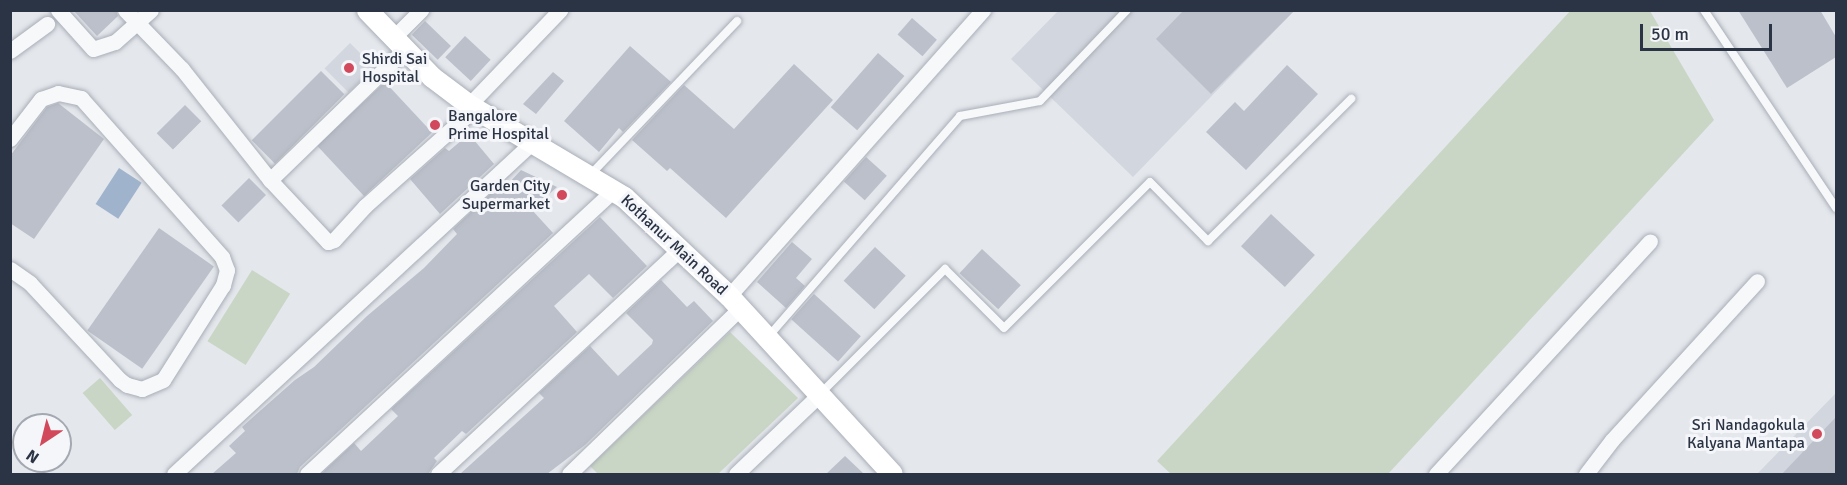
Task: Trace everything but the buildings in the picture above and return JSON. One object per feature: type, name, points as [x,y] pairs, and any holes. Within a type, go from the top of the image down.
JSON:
[{"type":"main road","name":"Kothanur Main Road","points":[[367,10],[399,44],[471,107],[614,190],[680,249],[734,302],[892,474]]},
{"type":"street","points":[[58,10],[93,49],[115,42],[151,10]]},
{"type":"street","points":[[124,10],[182,69],[270,180],[328,242],[334,240],[365,206],[471,107],[560,10]]},
{"type":"street","points":[[270,180],[399,44],[420,10]]},
{"type":"street","points":[[569,474],[734,302],[983,10]]},
{"type":"street","points":[[10,51],[47,24]]},
{"type":"street","points":[[10,139],[41,99],[58,93],[81,98],[222,257],[227,270],[223,285],[163,380],[142,389],[134,388],[120,380],[30,283],[10,269]]},
{"type":"street","points":[[174,474],[532,142]]},
{"type":"street","points":[[307,474],[614,190]]},
{"type":"street","points":[[1436,474],[1650,241]]},
{"type":"street","points":[[438,474],[680,249]]},
{"type":"street","points":[[1586,474],[1612,440],[1757,281]]},
{"type":"street","points":[[736,474],[819,395]]},
{"type":"lane","points":[[767,339],[960,116],[1040,101],[1127,10]]},
{"type":"lane","points":[[1704,10],[1836,207]]},
{"type":"lane","points":[[590,175],[737,21]]},
{"type":"lane","points":[[819,395],[945,269],[1004,328],[1150,182],[1208,241],[1351,99]]},
{"type":"shaded area","points":[[1058,11],[1294,11],[1133,177],[1011,59]]},
{"type":"shaded area","name":"Shirdi Sai Hospital","points":[[350,43],[374,67],[349,92],[325,68]]},
{"type":"shaded area","name":"Sri Nandagokula Kalyana Mantapa","points":[[1836,393],[1836,474],[1757,474]]},
{"type":"green space","points":[[1571,10],[1650,11],[1714,120],[1388,474],[1171,474],[1157,461]]},
{"type":"green space","points":[[252,270],[290,294],[246,365],[207,341]]},
{"type":"green space","points":[[730,332],[798,398],[718,474],[598,474],[590,466]]},
{"type":"green space","points":[[100,378],[132,415],[115,430],[83,393]]},
{"type":"water","points":[[119,168],[142,183],[118,219],[96,204]]},
{"type":"place","name":"Shirdi Sai Hospital","points":[[349,68]]},
{"type":"place","name":"Bangalore Prime Hospital","points":[[435,125]]},
{"type":"place","name":"Garden City Supermarket","points":[[562,195]]},
{"type":"place","name":"Sri Nandagokula Kalyana Mantapa","points":[[1817,434]]}]
